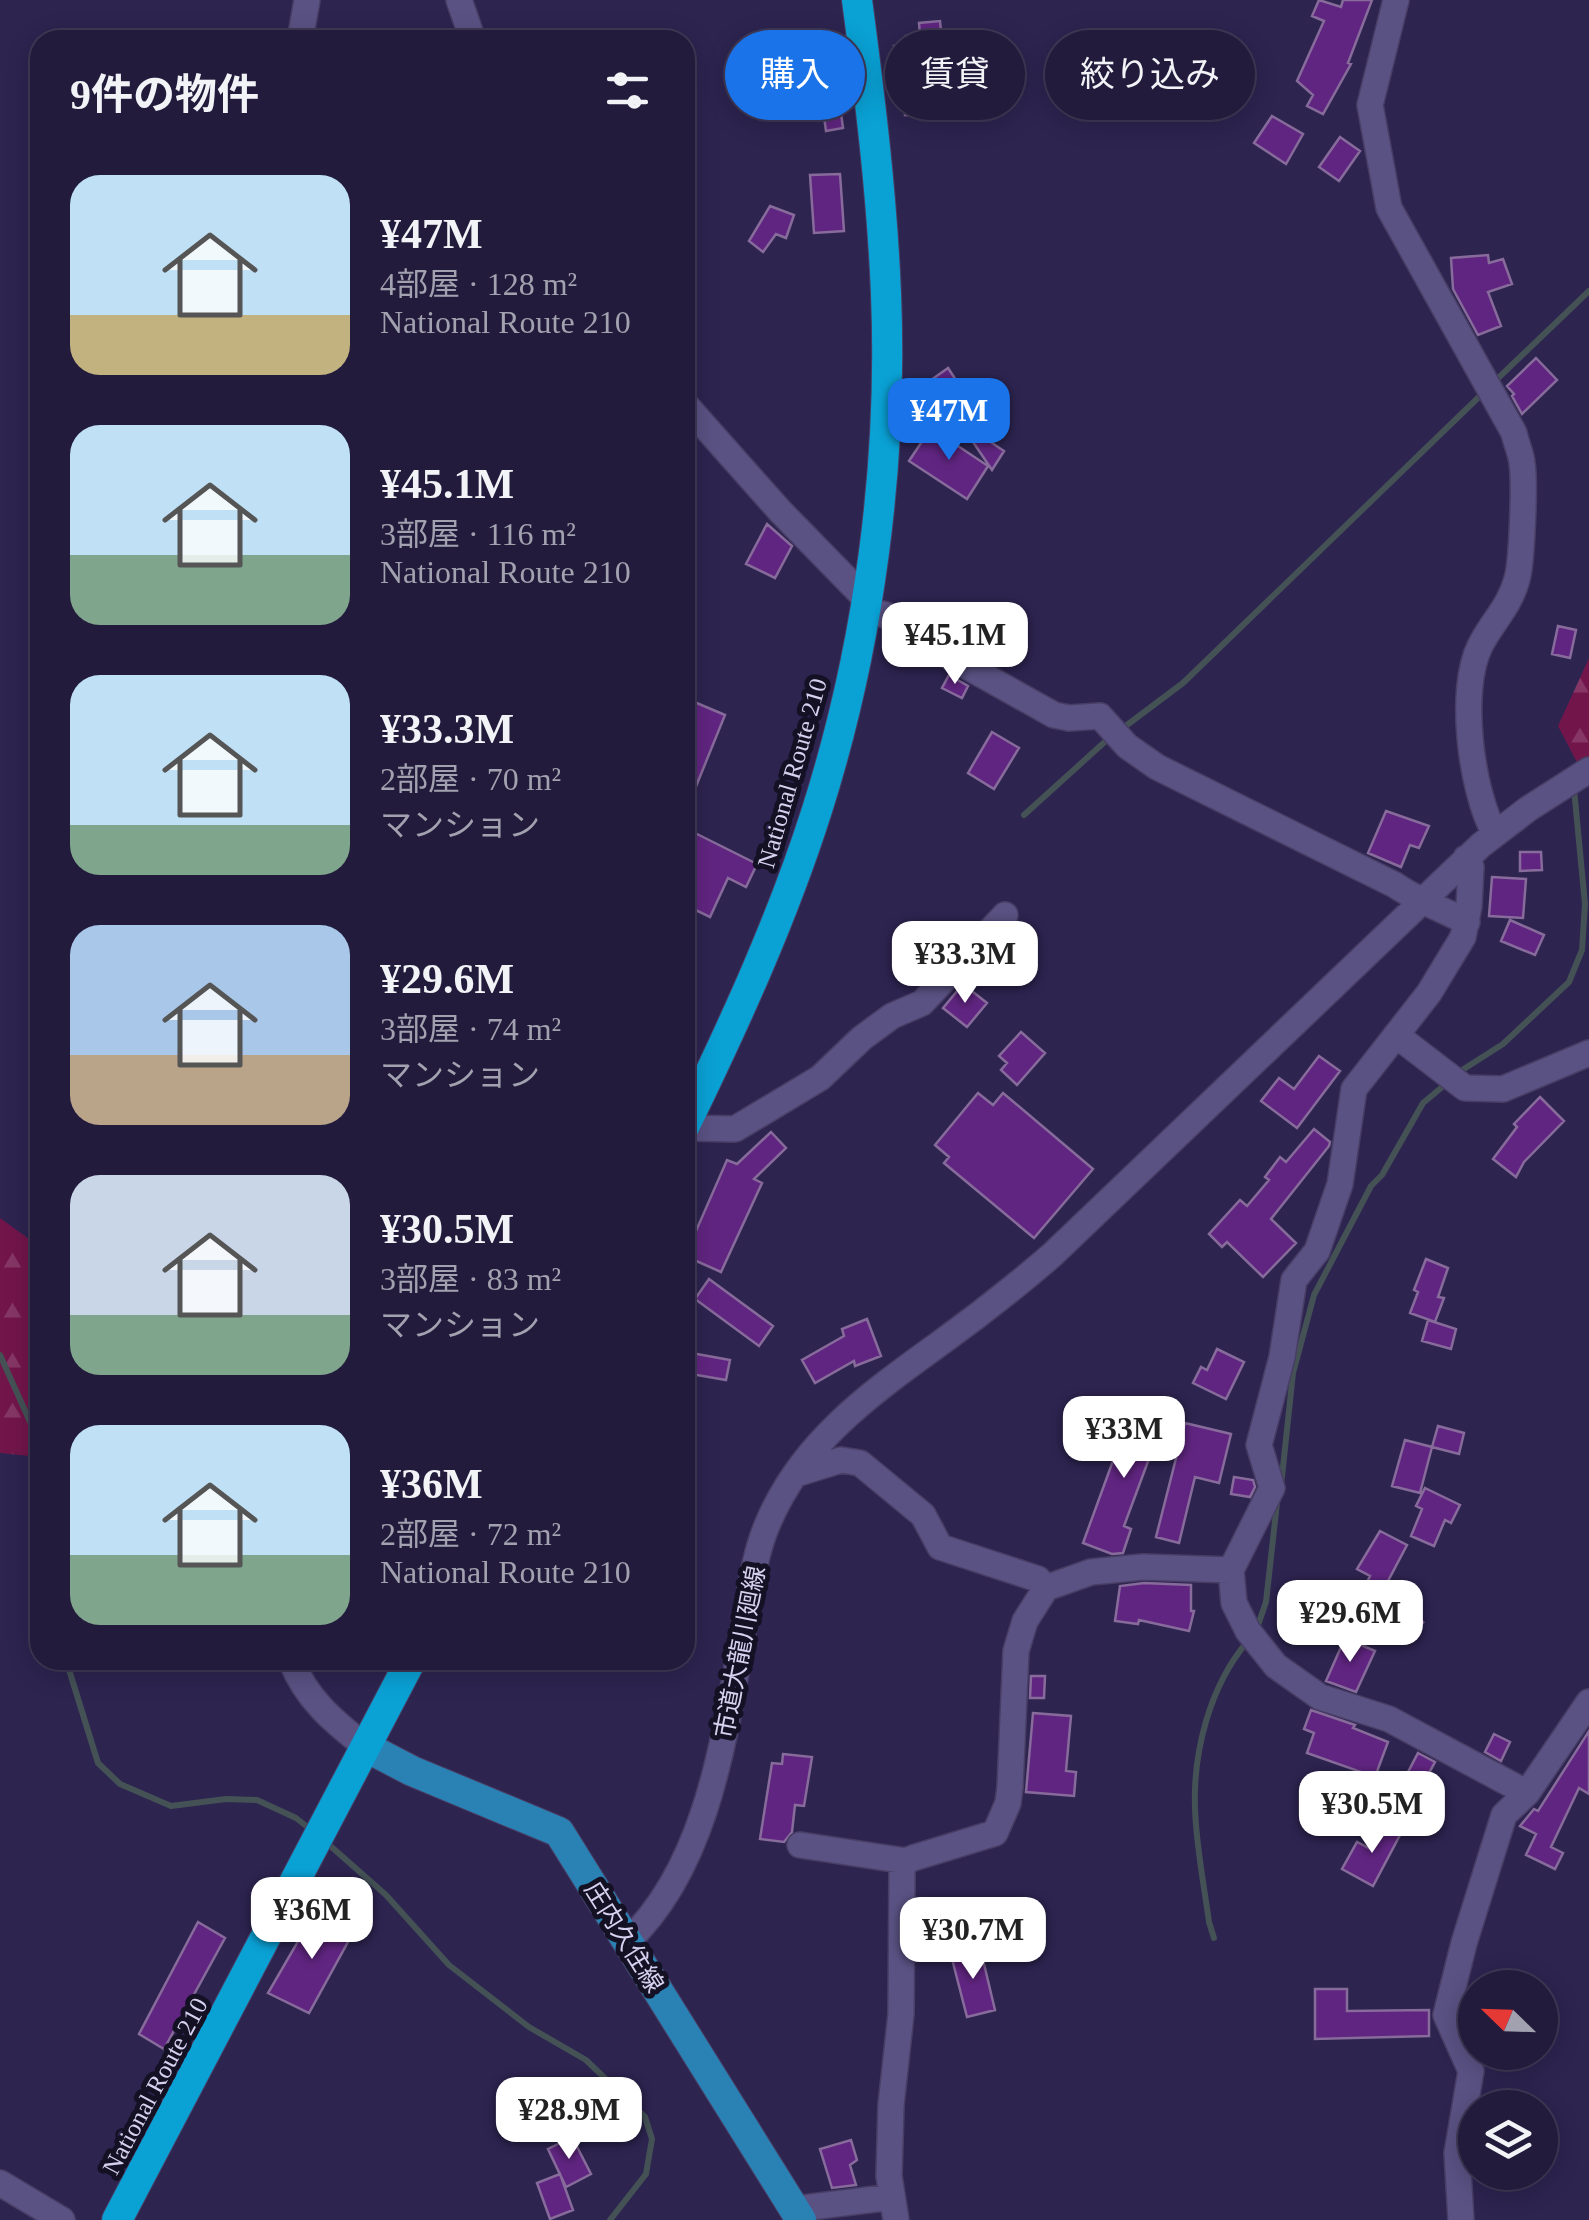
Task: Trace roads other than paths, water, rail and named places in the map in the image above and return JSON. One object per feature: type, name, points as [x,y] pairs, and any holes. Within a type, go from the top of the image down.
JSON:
[{"type":"highway","name":"National Route 210","points":[[695,1105],[760,966],[803,851],[839,730],[864,604],[882,466],[886,298],[874,137],[857,0]]},
{"type":"highway","name":"National Route 210","points":[[117,2220],[406,1670]]},
{"type":"main road","name":"庄内久住線","points":[[366,1747],[412,1771],[559,1832],[798,2215]]},
{"type":"street","points":[[302,30],[306,0]]},
{"type":"street","points":[[459,0],[470,30]]},
{"type":"street","points":[[1396,0],[1370,104],[1389,208],[1514,434],[1522,464],[1518,575],[1508,604],[1481,644],[1470,671],[1471,754],[1480,802],[1495,834]]},
{"type":"street","points":[[695,415],[864,604],[1054,715],[1100,716],[1126,746],[1157,767],[1394,885],[1419,902],[1438,906],[1467,922]]},
{"type":"street","name":"市道大龍川廻線","points":[[628,1942],[661,1905],[708,1798],[722,1749],[756,1563],[767,1524],[809,1454],[842,1418],[884,1382],[1052,1255],[1466,858],[1517,817],[1589,770]]},
{"type":"street","points":[[1466,858],[1472,867],[1467,922],[1456,952],[1354,1088],[1340,1184],[1317,1251],[1294,1280],[1282,1357],[1258,1444],[1272,1488],[1230,1570],[1234,1603],[1248,1631],[1276,1666],[1320,1697],[1389,1719],[1527,1793]]},
{"type":"street","points":[[695,1127],[735,1129],[820,1078],[862,1038],[892,1016],[922,1003],[1004,915]]},
{"type":"street","points":[[1396,1035],[1465,1088],[1502,1089],[1589,1053]]},
{"type":"street","points":[[796,1474],[841,1460],[860,1463],[923,1515],[940,1546],[1038,1579],[1046,1588]]},
{"type":"street","points":[[800,1845],[906,1861],[995,1833],[1008,1804],[1010,1787],[1016,1651],[1025,1621],[1046,1588],[1091,1572],[1143,1568],[1230,1570]]},
{"type":"street","points":[[296,1670],[312,1700],[366,1747]]},
{"type":"street","points":[[1461,2220],[1457,2154],[1470,2071],[1446,2016],[1464,1942],[1504,1814],[1527,1793],[1589,1702]]},
{"type":"street","points":[[798,2215],[894,2208],[890,2176],[891,2105],[901,2014],[902,1870],[906,1861]]},
{"type":"street","points":[[0,2182],[62,2220]]},
{"type":"waterway","points":[[1492,384],[1589,291]]},
{"type":"waterway","points":[[1119,731],[1183,683],[1483,393]]},
{"type":"waterway","points":[[1024,815],[1109,738]]},
{"type":"waterway","points":[[1456,1074],[1503,1044],[1569,982],[1582,950],[1585,904],[1574,789]]},
{"type":"waterway","points":[[1281,1486],[1293,1373],[1314,1295],[1371,1186],[1382,1175],[1423,1103],[1447,1083]]},
{"type":"waterway","points":[[0,1355],[30,1422]]},
{"type":"waterway","points":[[1257,1628],[1266,1602],[1277,1503]]},
{"type":"waterway","points":[[1214,1938],[1197,1836],[1197,1764],[1214,1699],[1247,1642]]},
{"type":"waterway","points":[[69,1670],[98,1763],[120,1784],[171,1806],[226,1799],[257,1800],[310,1829]]},
{"type":"waterway","points":[[327,1843],[386,1895],[449,1965],[529,2027],[586,2060],[645,2117],[652,2139],[646,2174],[610,2220]]}]
